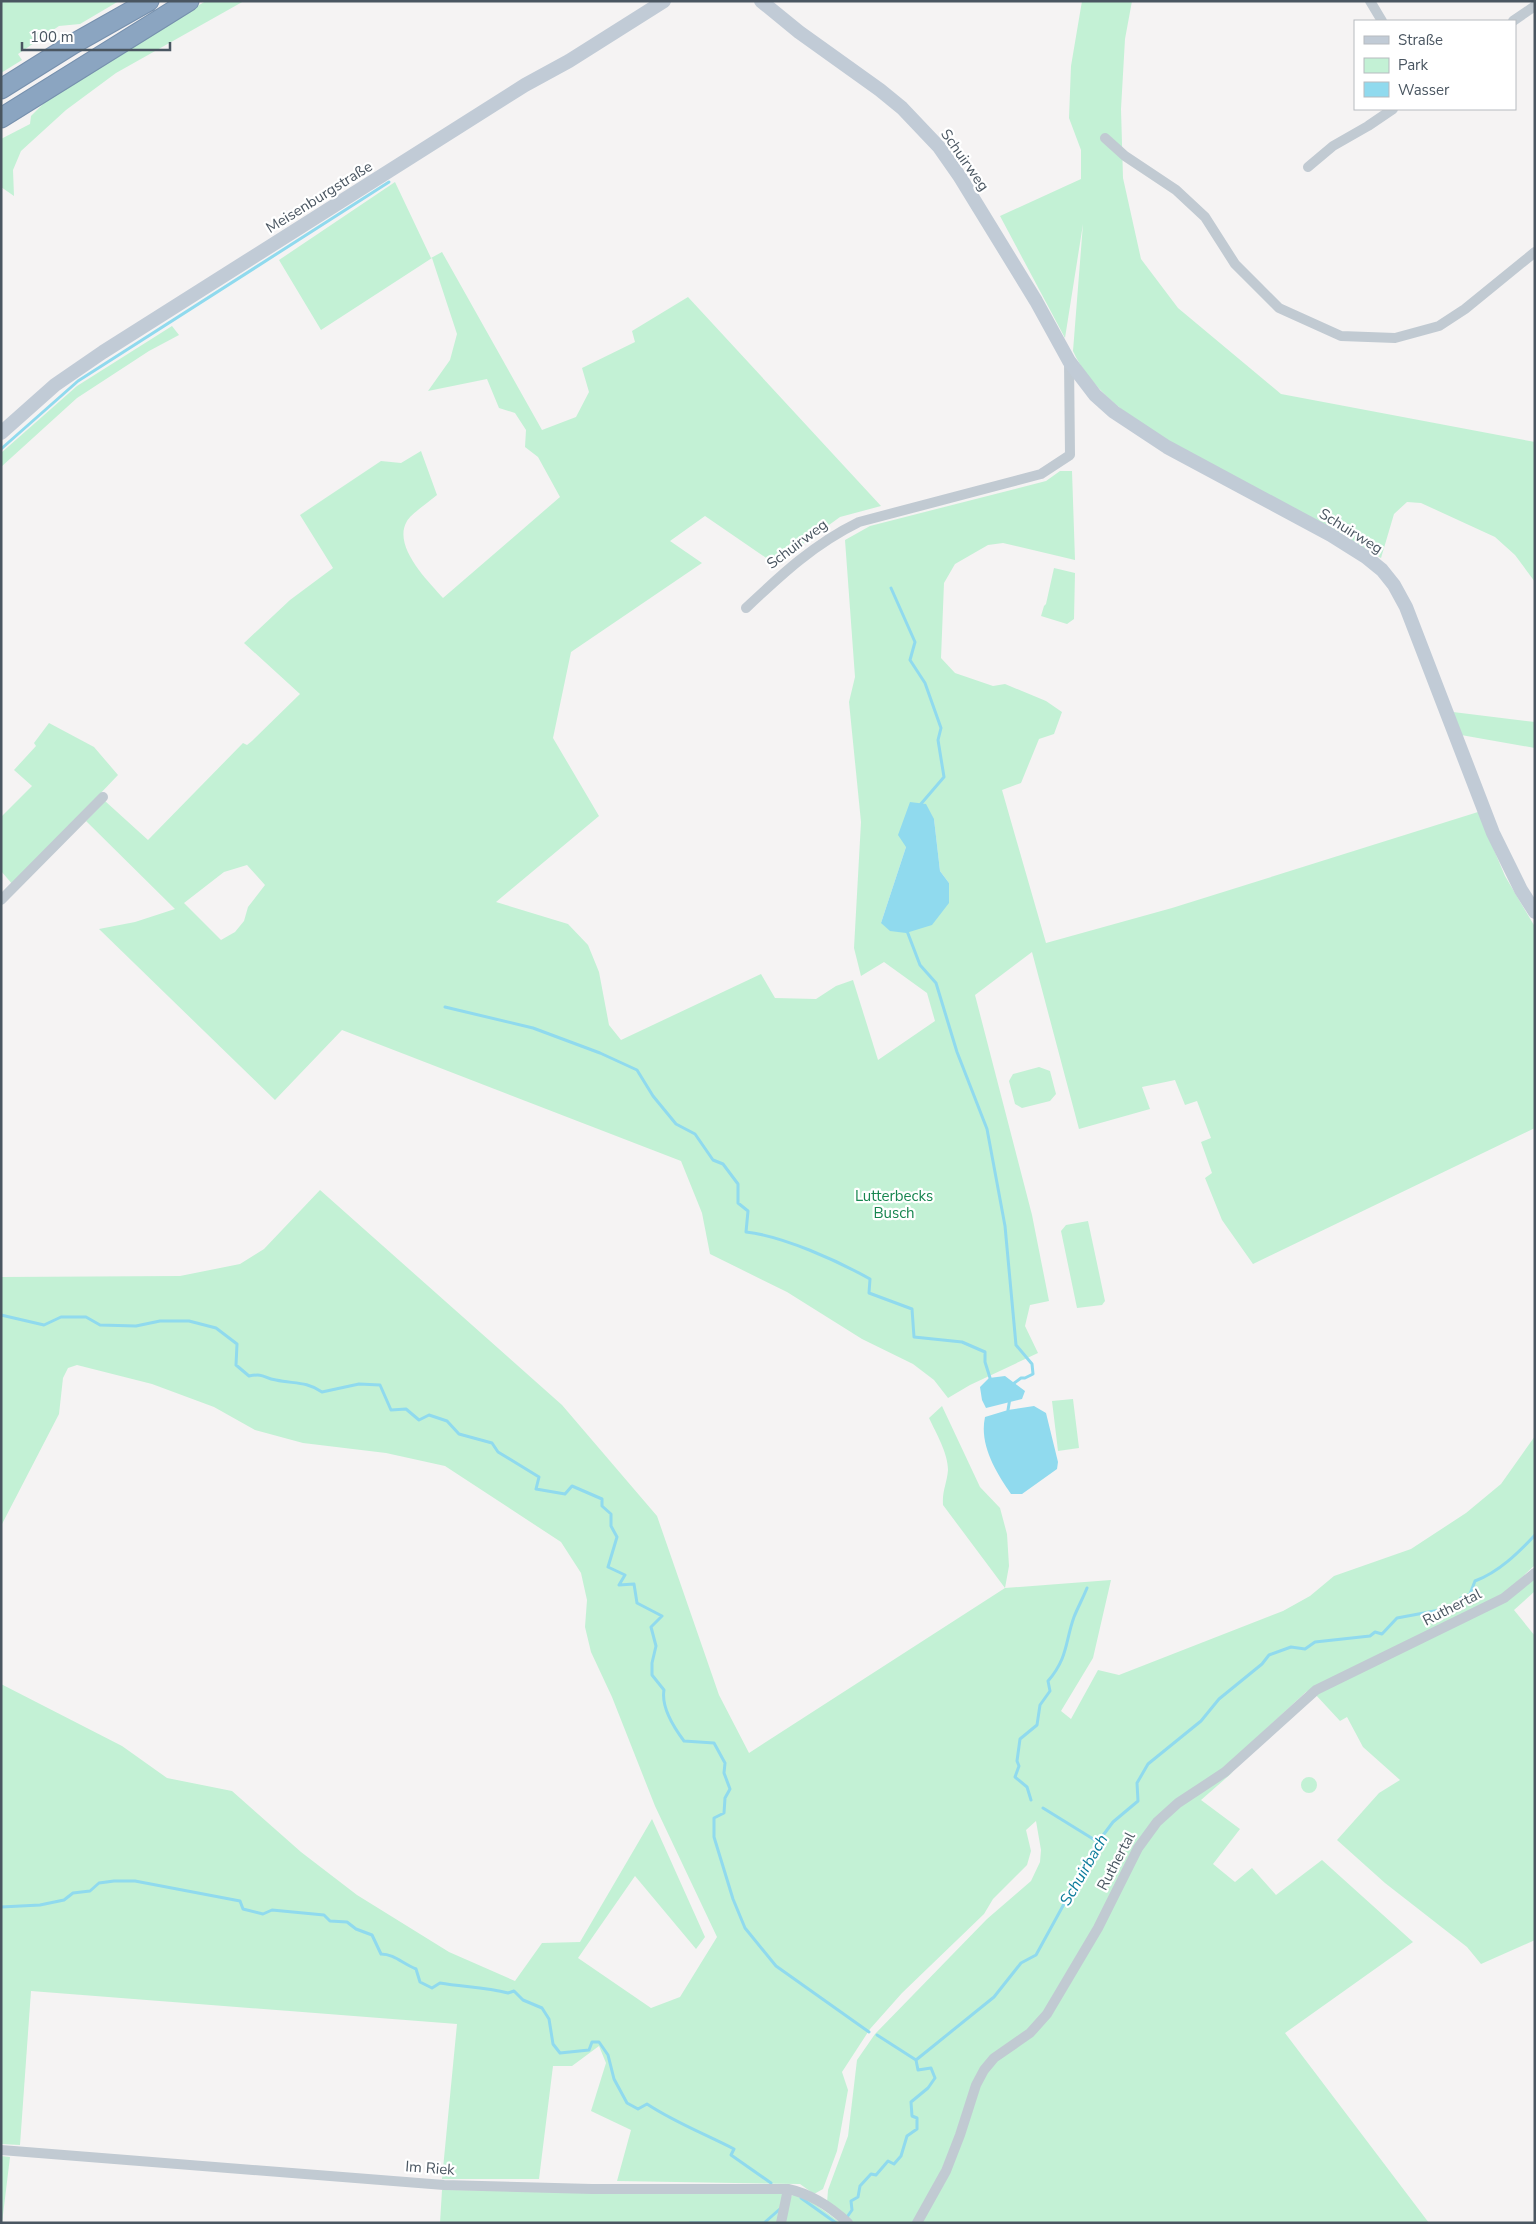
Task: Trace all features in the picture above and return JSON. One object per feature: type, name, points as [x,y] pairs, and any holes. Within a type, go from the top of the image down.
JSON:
[{"type":"highway","points":[[1,89],[73,44],[149,1]]},
{"type":"highway","points":[[1,118],[188,1]]},
{"type":"main road","name":"Meisenburgstraße","points":[[1,433],[55,385],[103,352],[526,85],[569,61],[664,1]]},
{"type":"main road","name":"Schuirweg","points":[[761,1],[799,32],[902,108],[939,147],[960,177],[1036,301],[1069,361],[1095,395],[1114,412],[1146,434],[1366,557],[1382,570],[1394,584],[1406,607],[1493,833],[1521,890],[1535,912]]},
{"type":"street","points":[[1370,1],[1381,20]]},
{"type":"street","points":[[1515,20],[1535,6]]},
{"type":"street","points":[[1308,167],[1332,146],[1368,126],[1392,110]]},
{"type":"street","points":[[1105,138],[1125,156],[1176,190],[1205,217],[1235,264],[1279,308],[1341,336],[1395,338],[1439,326],[1465,309],[1535,252]]},
{"type":"street","name":"Schuirweg","points":[[746,608],[796,562],[832,535],[859,522],[1041,474],[1052,469],[1070,454],[1069,361]]},
{"type":"street","points":[[1,900],[103,797]]},
{"type":"street","name":"Ruthertal","points":[[917,2223],[946,2171],[976,2085],[984,2070],[994,2058],[1030,2033],[1047,2014],[1098,1928],[1138,1848],[1157,1822],[1178,1803],[1225,1772],[1307,1696],[1316,1690],[1504,1598],[1535,1573]]},
{"type":"street","name":"Im Riek","points":[[1,2150],[444,2185],[592,2189],[788,2189],[803,2192],[848,2223]]},
{"type":"street","points":[[781,2223],[788,2189]]},
{"type":"green space","points":[[1,1],[119,1],[80,24],[59,26],[18,54],[22,60],[1,73]]},
{"type":"green space","points":[[206,1],[244,1],[116,73],[66,110],[21,151],[13,170],[14,196],[1,187],[1,139],[30,124],[31,116],[48,99],[151,33]]},
{"type":"green space","points":[[1082,1],[1132,1],[1125,39],[1121,109],[1123,178],[1141,259],[1178,308],[1281,394],[1535,442],[1535,582],[1515,555],[1495,537],[1421,503],[1407,502],[1394,514],[1381,558],[1152,431],[1105,395],[1087,374],[1073,351],[1083,224],[1065,338],[1000,216],[1081,179],[1081,150],[1069,118],[1071,66]]},
{"type":"green space","name":"Lutterbecks Busch","points":[[395,182],[431,258],[442,252],[542,430],[576,417],[589,392],[582,368],[635,342],[632,331],[688,297],[881,506],[840,517],[775,564],[705,516],[670,541],[702,563],[571,652],[553,738],[599,816],[496,902],[568,924],[588,945],[599,972],[609,1025],[621,1040],[761,974],[775,998],[816,999],[836,986],[853,980],[878,1060],[935,1021],[927,993],[884,962],[861,976],[854,948],[861,822],[849,702],[855,677],[845,540],[870,526],[1046,481],[1060,471],[1072,471],[1075,560],[1003,543],[988,545],[955,564],[944,583],[941,658],[955,673],[993,686],[1005,684],[1046,701],[1062,712],[1054,734],[1039,739],[1021,783],[1002,790],[1046,943],[1172,908],[1478,812],[1505,876],[1535,927],[1535,1128],[1253,1264],[1222,1220],[1205,1178],[1212,1173],[1201,1142],[1211,1138],[1197,1101],[1185,1105],[1175,1080],[1142,1087],[1150,1109],[1079,1129],[1032,952],[975,995],[1032,1215],[1049,1301],[1030,1305],[1025,1326],[1038,1353],[970,1385],[948,1398],[934,1380],[913,1364],[862,1339],[787,1292],[710,1254],[702,1213],[681,1161],[342,1030],[275,1100],[99,929],[135,922],[175,909],[86,821],[105,801],[148,840],[243,743],[247,745],[252,741],[300,694],[244,643],[290,600],[333,568],[300,515],[381,461],[401,463],[421,451],[437,495],[409,518],[404,531],[404,541],[414,563],[443,598],[560,497],[538,457],[525,447],[526,430],[515,413],[499,408],[487,379],[428,391],[450,360],[457,334],[432,258],[321,330],[279,260]],"holes":[[[934,819],[940,871],[949,883],[881,923],[906,847]],[[247,865],[265,885],[248,907],[244,921],[235,932],[221,940],[184,903],[224,872]]]},
{"type":"green space","points":[[172,326],[179,335],[149,351],[77,398],[1,467],[1,453],[77,386]]},
{"type":"green space","points":[[1054,568],[1075,573],[1074,619],[1067,624],[1041,616],[1046,604]]},
{"type":"green space","points":[[1453,712],[1535,722],[1535,748],[1461,735]]},
{"type":"green space","points":[[49,723],[94,747],[118,775],[13,885],[1,871],[1,817],[32,786],[14,770],[36,746],[34,743]]},
{"type":"green space","points":[[1039,1067],[1050,1071],[1056,1094],[1050,1101],[1022,1108],[1015,1104],[1009,1081],[1013,1074]]},
{"type":"green space","points":[[320,1190],[562,1405],[657,1516],[719,1695],[749,1753],[1005,1588],[1111,1580],[1093,1658],[1061,1711],[1071,1719],[1098,1670],[1119,1675],[1283,1611],[1310,1596],[1334,1576],[1411,1549],[1466,1513],[1501,1484],[1535,1436],[1535,1565],[1502,1596],[1306,1692],[1224,1768],[1164,1810],[1141,1850],[1165,1819],[1184,1803],[1233,1772],[1201,1800],[1240,1829],[1213,1864],[1235,1882],[1252,1868],[1276,1895],[1322,1860],[1413,1942],[1285,2033],[1429,2223],[920,2223],[952,2146],[931,2193],[913,2223],[852,2223],[827,2203],[828,2190],[848,2136],[857,2060],[875,2034],[987,1919],[1031,1881],[1040,1862],[1041,1850],[1036,1821],[1026,1830],[1031,1851],[1027,1865],[993,1899],[984,1914],[902,1993],[870,2029],[842,2072],[848,2090],[837,2151],[823,2189],[814,2194],[800,2184],[617,2181],[631,2130],[591,2111],[606,2063],[599,2046],[572,2066],[553,2066],[539,2179],[442,2179],[457,2024],[31,1991],[20,2145],[1,2144],[1,1684],[122,1746],[167,1778],[232,1791],[301,1852],[357,1895],[449,1952],[515,1981],[542,1943],[580,1942],[652,1819],[705,1937],[696,1949],[635,1876],[578,1958],[651,2008],[680,1997],[717,1937],[655,1806],[612,1697],[591,1652],[585,1627],[587,1600],[581,1573],[561,1542],[445,1466],[386,1453],[303,1443],[255,1430],[214,1407],[152,1384],[77,1365],[68,1368],[63,1378],[59,1414],[1,1526],[1,1277],[180,1276],[240,1264],[264,1249]]},
{"type":"green space","points":[[1088,1221],[1105,1301],[1102,1305],[1077,1308],[1061,1231],[1066,1225]]},
{"type":"green space","points":[[1073,1399],[1079,1448],[1058,1451],[1052,1401]]},
{"type":"green space","points":[[942,1406],[980,1487],[1000,1508],[1007,1534],[1009,1566],[1005,1588],[943,1505],[948,1470],[946,1457],[929,1418]]},
{"type":"green space","points":[[1535,1578],[1535,1591],[1514,1610],[1535,1636],[1535,1940],[1481,1964],[1467,1947],[1385,1883],[1337,1840],[1379,1793],[1400,1780],[1363,1747],[1347,1717],[1340,1721],[1315,1694]]},
{"type":"green space","points":[[1306,1777],[1312,1777],[1317,1782],[1315,1791],[1306,1793],[1301,1788],[1301,1782]]},
{"type":"green space","points":[[1,2156],[10,2157],[2,2223],[1,2223]]},
{"type":"green space","points":[[442,2190],[778,2192],[784,2195],[783,2204],[794,2194],[808,2199],[841,2223],[440,2223]]},
{"type":"water","points":[[910,802],[926,804],[934,819],[940,871],[949,883],[949,903],[932,925],[906,933],[890,931],[881,923],[906,847],[898,835]]},
{"type":"water","points":[[1005,1376],[1025,1391],[1022,1399],[986,1408],[982,1400],[980,1387],[989,1378]]},
{"type":"water","points":[[1034,1406],[1046,1413],[1058,1462],[1057,1469],[1022,1494],[1011,1494],[990,1458],[984,1438],[985,1417],[1008,1410]]},
{"type":"waterway","points":[[1,449],[78,381],[389,182]]},
{"type":"waterway","points":[[891,588],[915,642],[910,660],[925,683],[941,728],[938,740],[944,777],[920,805]]},
{"type":"waterway","points":[[907,931],[920,965],[936,983],[957,1052],[987,1129],[1005,1226],[1016,1345],[1032,1364],[1033,1374],[1021,1378],[1013,1384]]},
{"type":"waterway","points":[[445,1007],[533,1028],[600,1053],[637,1070],[653,1096],[676,1124],[695,1134],[713,1160],[723,1164],[738,1184],[738,1203],[748,1211],[746,1232],[776,1238],[810,1250],[870,1279],[869,1293],[912,1309],[914,1337],[962,1342],[985,1352],[985,1362],[991,1381]]},
{"type":"waterway","points":[[1,1315],[44,1325],[61,1317],[86,1317],[100,1325],[136,1326],[160,1321],[189,1321],[216,1328],[237,1344],[236,1365],[249,1376],[261,1375],[276,1380],[305,1384],[322,1392],[359,1384],[380,1385],[391,1410],[406,1409],[419,1420],[429,1415],[447,1421],[459,1434],[492,1443],[498,1452],[539,1477],[536,1489],[565,1494],[572,1486],[602,1499],[602,1506],[611,1514],[611,1526],[617,1537],[608,1567],[625,1575],[619,1585],[634,1584],[637,1603],[662,1616],[651,1627],[656,1646],[652,1663],[652,1675],[664,1690],[665,1703],[670,1717],[684,1741],[714,1743],[725,1763],[724,1773],[730,1789],[725,1798],[724,1813],[714,1818],[714,1837],[733,1899],[745,1928],[776,1966],[869,2032]]},
{"type":"waterway","points":[[1008,1410],[1010,1398]]},
{"type":"waterway","name":"Schuirbach","points":[[847,2217],[852,2210],[851,2201],[858,2197],[860,2186],[871,2174],[876,2175],[888,2161],[894,2164],[901,2156],[907,2136],[917,2129],[917,2118],[912,2116],[911,2102],[928,2088],[935,2078],[931,2068],[918,2070],[916,2060],[994,1997],[1021,1963],[1036,1955],[1098,1842],[1113,1822],[1138,1801],[1137,1783],[1148,1764],[1201,1721],[1219,1699],[1262,1664],[1269,1655],[1291,1647],[1305,1649],[1315,1642],[1370,1636],[1375,1632],[1382,1634],[1397,1618],[1456,1607],[1461,1598],[1470,1594],[1475,1581],[1500,1567],[1535,1535]]},
{"type":"waterway","points":[[1031,1800],[1027,1787],[1015,1777],[1019,1766],[1017,1761],[1020,1739],[1037,1725],[1040,1705],[1050,1691],[1048,1681],[1063,1657],[1074,1617],[1087,1588]]},
{"type":"waterway","points":[[1043,1808],[1098,1842]]},
{"type":"waterway","points":[[1,1907],[40,1905],[64,1900],[73,1893],[90,1891],[99,1883],[135,1881],[240,1901],[243,1909],[263,1914],[272,1910],[324,1915],[330,1921],[347,1922],[356,1929],[372,1935],[381,1954],[394,1957],[416,1969],[420,1982],[432,1988],[440,1983],[508,1993],[514,1991],[523,2000],[542,2008],[549,2019],[553,2044],[560,2053],[589,2050],[592,2042],[599,2042],[608,2055],[614,2079],[627,2103],[638,2109],[647,2104],[734,2149],[731,2155],[771,2183]]},
{"type":"waterway","points":[[877,2035],[916,2060]]},
{"type":"waterway","points":[[801,2198],[836,2223]]},
{"type":"waterway","points":[[690,2223],[764,2223],[781,2208]]}]
